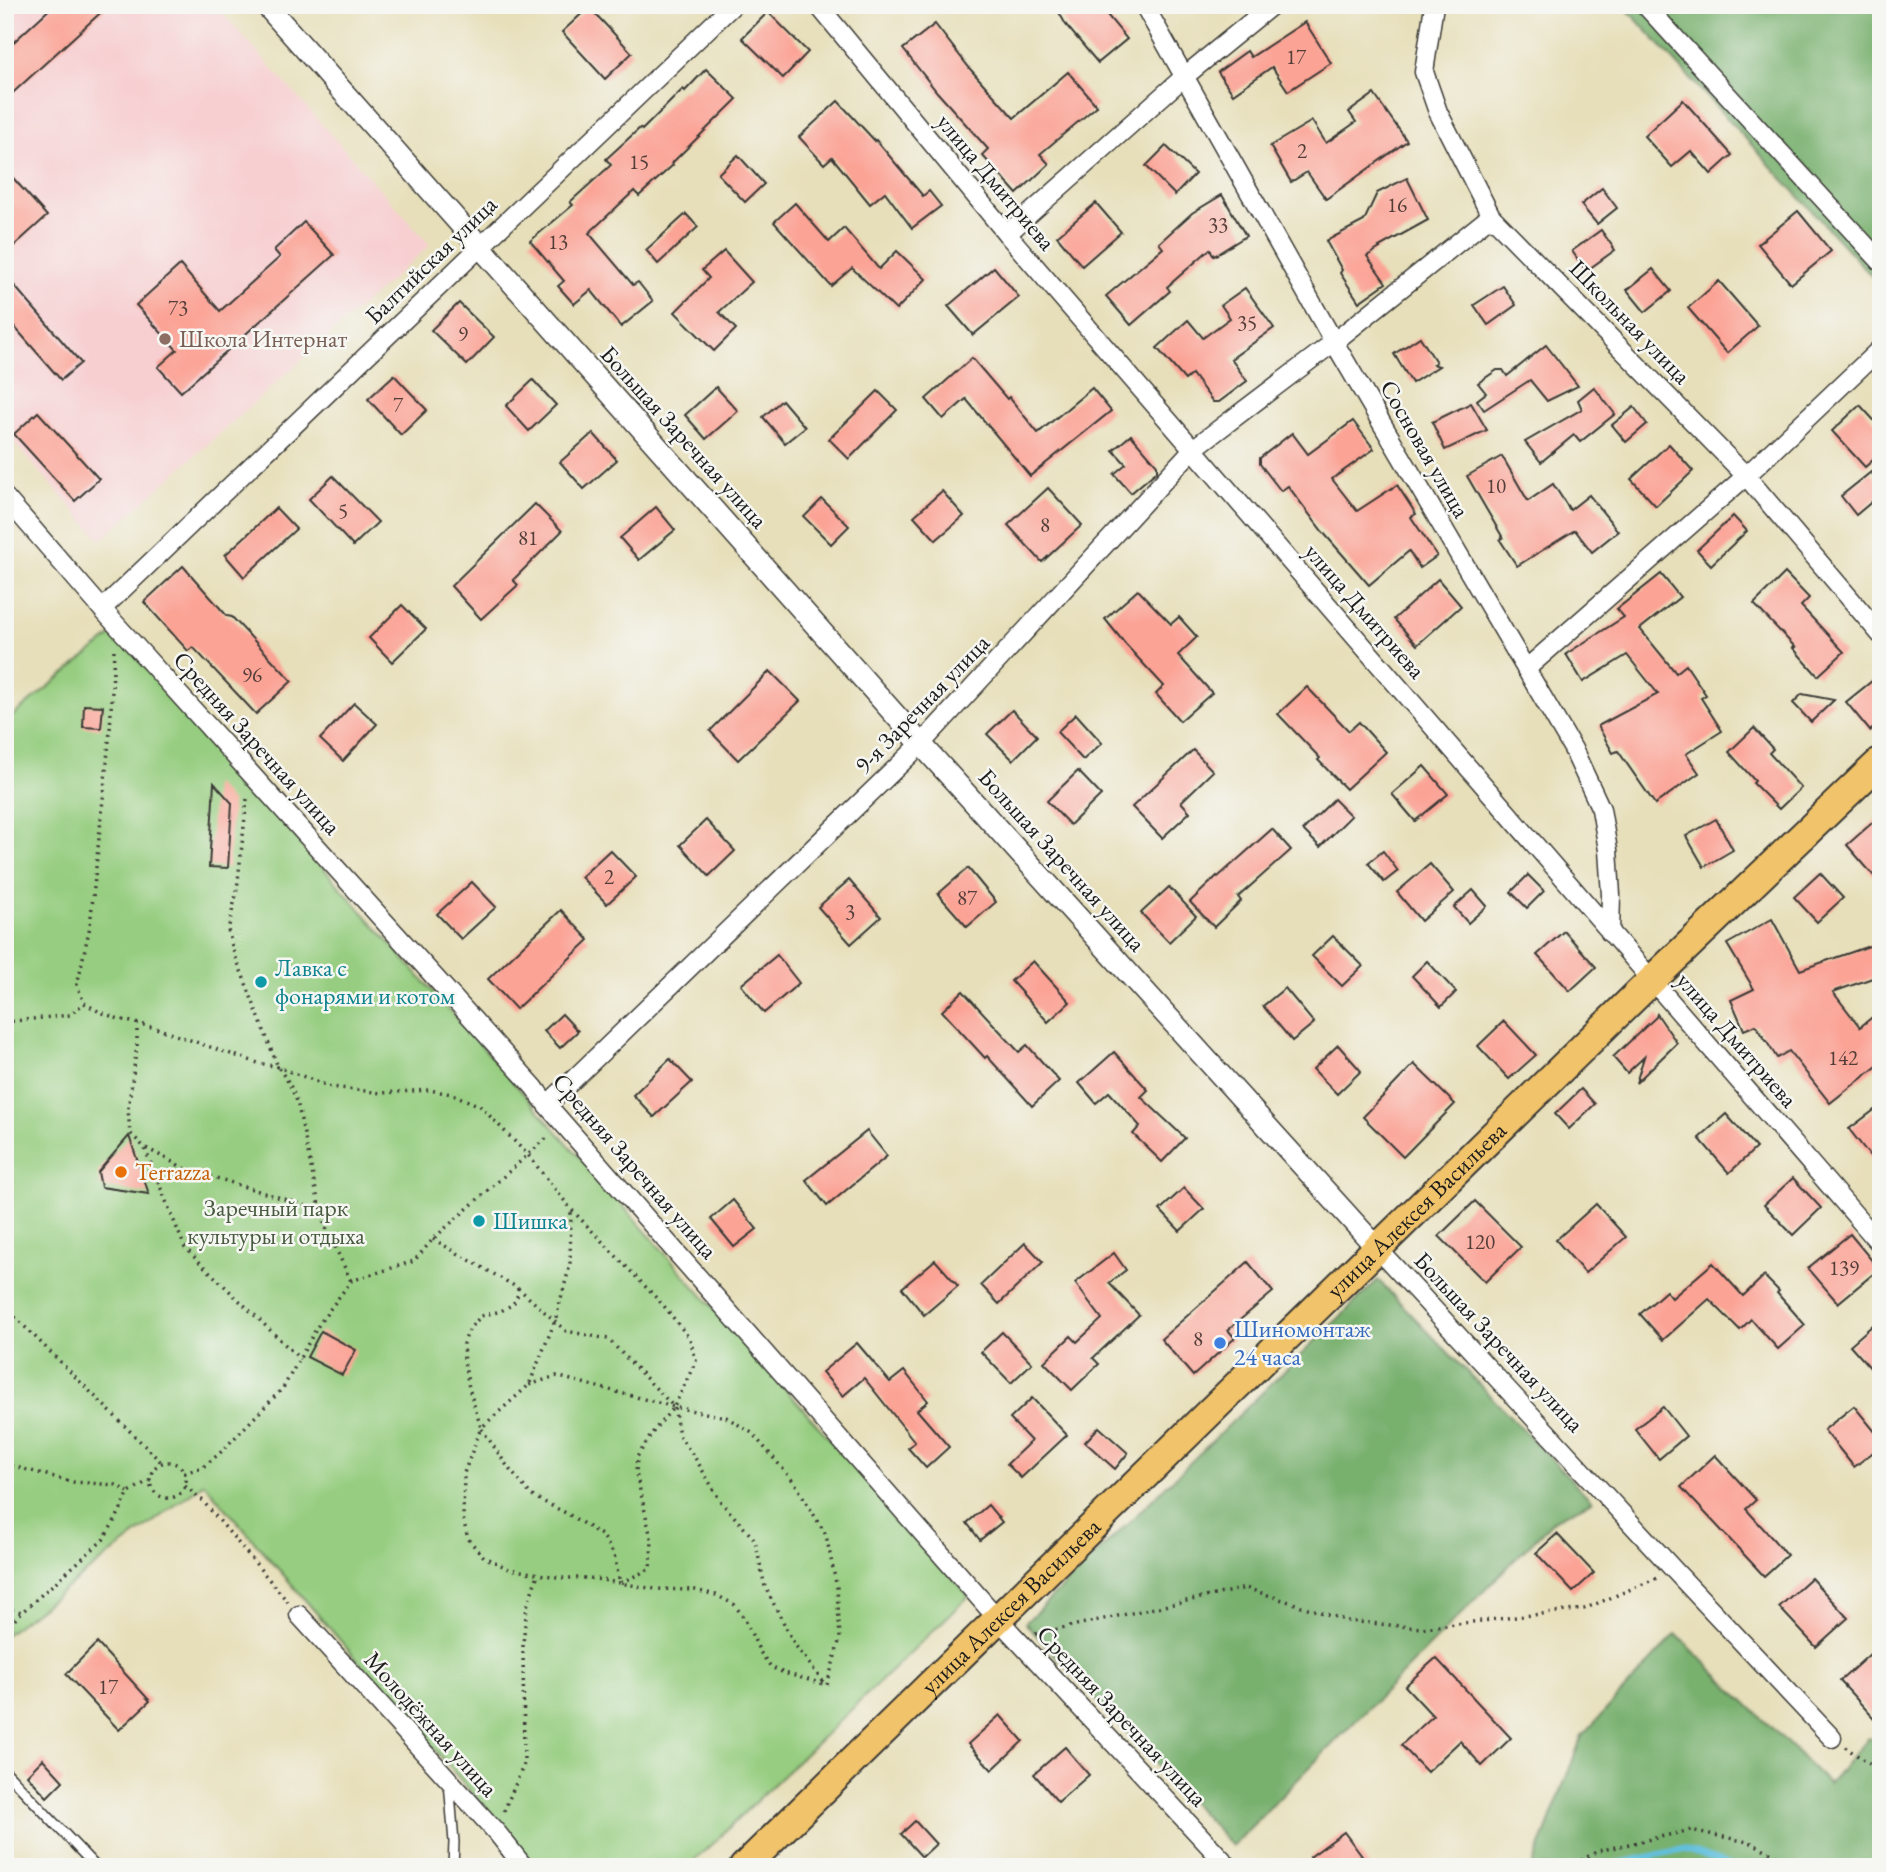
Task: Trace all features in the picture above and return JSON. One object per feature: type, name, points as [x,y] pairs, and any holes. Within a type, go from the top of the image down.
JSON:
[{"type":"main road","name":"улица Алексея Васильева","points":[[744,1867],[1007,1628],[1378,1249],[1652,980],[1881,761]]},
{"type":"street","name":"Большая Заречная улица","points":[[266,5],[922,744],[1378,1249],[1832,1738]]},
{"type":"street","name":"Балтийская улица","points":[[102,609],[733,5]]},
{"type":"street","name":"улица Дмитриева","points":[[818,5],[1007,234],[1881,1245]]},
{"type":"street","name":"Сосновая улица","points":[[1144,5],[1334,342],[1573,749],[1601,809],[1609,861],[1610,933]]},
{"type":"street","points":[[1007,234],[1185,76],[1272,5]]},
{"type":"street","name":"Школьная улица","points":[[1434,5],[1424,72],[1438,112],[1491,216],[1746,476],[1881,635]]},
{"type":"street","points":[[1645,5],[1881,262]]},
{"type":"street","name":"9-я Заречная улица","points":[[547,1105],[922,744],[1193,449],[1334,342],[1491,216]]},
{"type":"street","points":[[1526,669],[1746,476],[1881,348]]},
{"type":"street","name":"Средняя Заречная улица","points":[[5,497],[115,624],[534,1087],[1007,1628],[1229,1867]]},
{"type":"street","name":"Молодёжная улица","points":[[299,1615],[498,1834],[524,1867]]},
{"type":"lane","points":[[5,1771],[96,1867]]},
{"type":"lane","points":[[449,1780],[454,1842],[453,1867]]},
{"type":"path","points":[[115,624],[110,731],[90,926],[78,985],[84,1003],[100,1012],[278,1067],[331,1087],[382,1093],[429,1090],[452,1094],[480,1106],[528,1154],[571,1209],[664,1306],[690,1339],[696,1361],[674,1407],[655,1429],[637,1457],[636,1473],[652,1542],[650,1569],[620,1583]]},
{"type":"path","points":[[250,773],[237,890],[228,930],[233,950],[278,1067],[297,1101],[322,1219],[351,1281]]},
{"type":"path","points":[[5,1023],[70,1015],[84,1003]]},
{"type":"path","points":[[137,1023],[137,1046],[128,1110],[130,1133],[144,1147],[184,1168],[320,1210]]},
{"type":"path","points":[[184,1473],[203,1467],[219,1454],[283,1388],[319,1324],[351,1281],[414,1261],[433,1239],[564,1124]]},
{"type":"path","points":[[144,1147],[185,1248],[300,1359]]},
{"type":"path","points":[[529,1385],[555,1321],[570,1265],[571,1209]]},
{"type":"path","points":[[433,1239],[518,1288],[566,1331],[608,1339],[674,1407],[679,1435],[721,1502],[755,1539],[765,1587],[795,1645],[827,1685]]},
{"type":"path","points":[[518,1288],[513,1304],[501,1311],[481,1316],[470,1328],[463,1344],[469,1388],[481,1428],[532,1496],[603,1536],[614,1555],[620,1583]]},
{"type":"path","points":[[5,1307],[162,1463]]},
{"type":"path","points":[[556,1376],[674,1407],[726,1417],[752,1433],[795,1483],[826,1535],[837,1588],[840,1638],[827,1685],[784,1674],[771,1667],[734,1605],[716,1595],[695,1590],[655,1589],[590,1578],[563,1578],[509,1570],[484,1557],[468,1539],[463,1518],[464,1473],[481,1428],[529,1385],[556,1376]]},
{"type":"path","points":[[162,1463],[175,1463],[184,1473],[184,1486],[181,1493],[175,1497],[160,1497],[155,1493],[150,1480],[151,1472],[162,1463]]},
{"type":"path","points":[[5,1464],[73,1482],[116,1485],[129,1492]]},
{"type":"path","points":[[5,1630],[103,1540],[129,1492],[150,1480]]},
{"type":"path","points":[[184,1486],[202,1500],[299,1615]]},
{"type":"path","points":[[1007,1628],[1246,1588],[1348,1621],[1421,1628],[1584,1608],[1675,1571]]},
{"type":"path","points":[[498,1834],[524,1764],[523,1643],[527,1606],[538,1574]]},
{"type":"path","points":[[5,1608],[22,1612]]},
{"type":"path","points":[[1832,1738],[1881,1772]]},
{"type":"path","points":[[1569,1867],[1598,1852],[1691,1830],[1752,1843],[1800,1867]]},
{"type":"shaded area","name":"Школа Интернат","points":[[5,5],[215,5],[430,245],[101,540],[5,433]]},
{"type":"green space","points":[[1623,5],[1881,5],[1881,286]]},
{"type":"green space","name":"Заречный парк культуры и отдыха","points":[[115,633],[969,1596],[688,1867],[536,1867],[204,1483],[5,1635],[5,722]]},
{"type":"green space","points":[[1378,1280],[1592,1501],[1555,1519],[1232,1846],[1025,1623]]},
{"type":"green space","points":[[1676,1634],[1829,1784],[1868,1738],[1881,1741],[1881,1867],[1532,1867],[1582,1736]]},
{"type":"building","points":[[54,5],[109,5],[5,100],[5,50]]},
{"type":"building","points":[[1055,5],[1099,5],[1127,39],[1098,63],[1066,25]]},
{"type":"building","points":[[589,7],[632,53],[605,79],[562,32]]},
{"type":"building","points":[[768,12],[808,52],[783,78],[742,38]]},
{"type":"building","points":[[1305,22],[1331,63],[1288,91],[1272,67],[1233,94],[1218,72],[1247,51],[1251,57]]},
{"type":"building","points":[[935,24],[1014,118],[1068,72],[1097,106],[1040,154],[1049,164],[1017,194],[982,155],[988,149],[903,49]]},
{"type":"building","points":[[706,69],[737,99],[639,196],[634,191],[589,233],[633,285],[638,282],[653,301],[621,327],[591,290],[574,304],[558,286],[564,281],[530,241],[573,205],[570,202],[611,165],[606,159],[640,128],[642,130]]},
{"type":"building","points":[[1374,94],[1407,141],[1326,199],[1307,172],[1291,182],[1270,146],[1312,121],[1326,143],[1356,122],[1349,112]]},
{"type":"building","points":[[1683,100],[1732,155],[1711,174],[1691,151],[1672,167],[1644,136]]},
{"type":"building","points":[[838,101],[876,140],[923,196],[929,191],[941,206],[912,228],[885,192],[870,204],[832,157],[824,164],[799,137]]},
{"type":"building","points":[[1166,146],[1195,174],[1175,195],[1146,166]]},
{"type":"building","points":[[738,155],[764,184],[745,202],[718,174]]},
{"type":"building","points":[[5,169],[47,216],[5,254]]},
{"type":"building","points":[[1407,178],[1428,220],[1367,256],[1386,283],[1359,302],[1340,273],[1342,270],[1326,241],[1364,221],[1377,193]]},
{"type":"building","points":[[1602,188],[1617,208],[1597,224],[1581,205]]},
{"type":"building","points":[[1222,195],[1246,236],[1214,256],[1210,249],[1167,287],[1170,291],[1131,325],[1106,296],[1163,248],[1159,243],[1192,213]]},
{"type":"building","points":[[795,203],[829,242],[844,228],[879,269],[897,251],[926,279],[896,310],[852,268],[831,286],[774,222]]},
{"type":"building","points":[[1096,203],[1121,232],[1082,266],[1057,236]]},
{"type":"building","points":[[1798,211],[1831,251],[1791,284],[1758,244]]},
{"type":"building","points":[[686,214],[698,227],[658,264],[646,250]]},
{"type":"building","points":[[304,222],[334,255],[181,392],[158,367],[177,350],[136,305],[180,265],[220,311],[280,257],[274,250]]},
{"type":"building","points":[[1601,230],[1615,250],[1586,271],[1572,251]]},
{"type":"building","points":[[724,251],[752,282],[719,312],[736,329],[714,351],[675,312],[709,278],[702,270]]},
{"type":"building","points":[[994,267],[1019,297],[973,335],[948,306]]},
{"type":"building","points":[[1653,269],[1671,291],[1645,312],[1627,290]]},
{"type":"building","points":[[5,275],[81,363],[61,380],[5,316]]},
{"type":"building","points":[[1719,281],[1758,326],[1727,353],[1688,308]]},
{"type":"building","points":[[1503,286],[1516,305],[1488,325],[1474,305]]},
{"type":"building","points":[[1245,288],[1274,328],[1231,359],[1247,381],[1219,402],[1213,402],[1192,374],[1185,380],[1157,348],[1188,320],[1203,338],[1230,318],[1221,305]]},
{"type":"building","points":[[459,303],[494,337],[467,365],[431,330]]},
{"type":"building","points":[[1420,337],[1436,362],[1433,364],[1439,366],[1412,383],[1394,354]]},
{"type":"building","points":[[1546,345],[1578,386],[1547,401],[1530,380],[1484,410],[1477,400],[1486,393],[1478,383],[1497,370],[1503,370],[1507,376]]},
{"type":"building","points":[[972,358],[1038,433],[1092,388],[1111,411],[1030,476],[966,399],[943,419],[926,399]]},
{"type":"building","points":[[394,375],[427,410],[401,435],[368,399]]},
{"type":"building","points":[[533,380],[556,405],[529,431],[506,406]]},
{"type":"building","points":[[716,387],[738,411],[706,439],[685,415]]},
{"type":"building","points":[[1594,387],[1615,414],[1580,442],[1574,435],[1541,462],[1525,442],[1582,409],[1578,400]]},
{"type":"building","points":[[878,391],[897,410],[849,459],[829,439]]},
{"type":"building","points":[[782,400],[805,427],[785,443],[763,417]]},
{"type":"building","points":[[1471,403],[1487,430],[1445,450],[1432,422]]},
{"type":"building","points":[[1860,405],[1881,428],[1881,453],[1865,467],[1832,431]]},
{"type":"building","points":[[1634,407],[1647,424],[1626,442],[1612,425]]},
{"type":"building","points":[[38,412],[99,479],[75,501],[14,434]]},
{"type":"building","points":[[1353,421],[1374,449],[1332,479],[1357,511],[1397,485],[1416,514],[1411,517],[1437,556],[1420,568],[1409,551],[1369,585],[1322,531],[1288,486],[1281,491],[1260,464],[1260,458],[1292,433],[1308,454]]},
{"type":"building","points":[[593,433],[617,460],[584,489],[560,462]]},
{"type":"building","points":[[1131,435],[1157,465],[1157,471],[1131,493],[1114,474],[1126,464],[1113,450]]},
{"type":"building","points":[[1669,444],[1693,471],[1656,506],[1631,479]]},
{"type":"building","points":[[1502,456],[1528,501],[1553,484],[1570,510],[1589,495],[1618,531],[1592,552],[1575,530],[1517,566],[1500,540],[1503,538],[1467,476]]},
{"type":"building","points":[[1871,472],[1881,485],[1881,494],[1856,515],[1841,496]]},
{"type":"building","points":[[333,476],[378,522],[353,546],[309,499]]},
{"type":"building","points":[[1048,488],[1082,525],[1042,562],[1008,525]]},
{"type":"building","points":[[942,491],[964,516],[936,540],[914,516]]},
{"type":"building","points":[[822,499],[849,526],[831,544],[804,517]]},
{"type":"building","points":[[535,504],[562,531],[513,580],[518,585],[481,619],[451,586]]},
{"type":"building","points":[[656,507],[675,530],[639,560],[620,538]]},
{"type":"building","points":[[276,508],[296,529],[244,577],[225,555]]},
{"type":"building","points":[[1733,516],[1747,531],[1711,565],[1697,550]]},
{"type":"building","points":[[183,566],[227,616],[232,617],[292,681],[256,714],[193,647],[188,651],[144,602]]},
{"type":"building","points":[[1785,573],[1809,598],[1801,606],[1844,652],[1818,676],[1754,604]]},
{"type":"building","points":[[1661,574],[1680,597],[1640,629],[1676,673],[1686,665],[1706,695],[1701,698],[1722,731],[1686,754],[1699,773],[1655,804],[1618,751],[1613,753],[1598,726],[1658,694],[1627,655],[1583,682],[1566,654],[1624,617],[1617,609]]},
{"type":"building","points":[[1438,579],[1461,606],[1417,645],[1394,619]]},
{"type":"building","points":[[1138,590],[1171,624],[1179,617],[1197,637],[1178,655],[1212,693],[1180,721],[1156,694],[1164,686],[1105,619]]},
{"type":"building","points":[[402,605],[426,629],[392,662],[369,638]]},
{"type":"building","points":[[770,671],[800,701],[738,760],[710,731]]},
{"type":"building","points":[[1872,681],[1881,692],[1881,722],[1870,731],[1846,702]]},
{"type":"building","points":[[1307,687],[1349,731],[1359,722],[1386,752],[1346,789],[1278,714]]},
{"type":"building","points":[[1802,694],[1834,700],[1811,722],[1793,703]]},
{"type":"building","points":[[354,703],[377,724],[343,761],[320,739]]},
{"type":"building","points":[[84,705],[103,706],[101,728],[83,727]]},
{"type":"building","points":[[1012,710],[1037,736],[1013,760],[987,734]]},
{"type":"building","points":[[1076,714],[1102,743],[1083,760],[1057,732]]},
{"type":"building","points":[[1754,728],[1773,749],[1769,753],[1801,788],[1779,809],[1753,783],[1755,781],[1729,752]]},
{"type":"building","points":[[1193,750],[1213,771],[1181,802],[1190,812],[1162,838],[1132,807]]},
{"type":"building","points":[[1424,766],[1448,794],[1415,821],[1392,794]]},
{"type":"building","points":[[1078,771],[1101,795],[1070,825],[1047,801]]},
{"type":"building","points":[[214,783],[232,803],[228,868],[209,867]]},
{"type":"building","points":[[1334,799],[1351,816],[1320,847],[1303,830]]},
{"type":"building","points":[[1881,815],[1881,884],[1847,845]]},
{"type":"building","points":[[1716,819],[1733,850],[1704,867],[1686,836]]},
{"type":"building","points":[[706,820],[735,851],[709,876],[680,845]]},
{"type":"building","points":[[1272,829],[1291,850],[1238,897],[1241,901],[1214,927],[1190,902]]},
{"type":"building","points":[[610,850],[636,877],[607,904],[581,877]]},
{"type":"building","points":[[1383,851],[1398,871],[1384,882],[1368,863]]},
{"type":"building","points":[[1430,864],[1454,892],[1421,921],[1397,892]]},
{"type":"building","points":[[968,868],[996,902],[967,927],[938,894]]},
{"type":"building","points":[[1820,873],[1843,898],[1817,922],[1794,897]]},
{"type":"building","points":[[1528,875],[1544,891],[1527,908],[1511,892]]},
{"type":"building","points":[[849,880],[881,917],[851,944],[818,907]]},
{"type":"building","points":[[472,882],[496,907],[461,939],[437,914]]},
{"type":"building","points":[[1169,887],[1196,916],[1169,942],[1141,913]]},
{"type":"building","points":[[1473,890],[1487,906],[1468,923],[1454,907]]},
{"type":"building","points":[[561,910],[589,940],[516,1009],[488,979]]},
{"type":"building","points":[[1772,919],[1800,970],[1881,942],[1881,975],[1833,992],[1860,1027],[1881,1010],[1881,1063],[1830,1103],[1789,1051],[1777,1058],[1756,1025],[1744,1030],[1731,1000],[1754,989],[1727,944]]},
{"type":"building","points":[[1564,931],[1596,967],[1570,991],[1537,955]]},
{"type":"building","points":[[1333,936],[1363,966],[1342,986],[1312,956]]},
{"type":"building","points":[[777,955],[799,983],[764,1013],[741,985]]},
{"type":"building","points":[[1033,961],[1070,1002],[1048,1022],[1011,981]]},
{"type":"building","points":[[1427,961],[1456,992],[1441,1007],[1412,976]]},
{"type":"building","points":[[1285,988],[1314,1023],[1292,1041],[1263,1006]]},
{"type":"building","points":[[963,991],[1019,1052],[1027,1045],[1059,1081],[1032,1106],[942,1011]]},
{"type":"building","points":[[562,1014],[578,1031],[560,1048],[544,1031]]},
{"type":"building","points":[[1657,1014],[1677,1043],[1636,1083],[1644,1057],[1627,1073],[1613,1057]]},
{"type":"building","points":[[1504,1021],[1536,1055],[1509,1079],[1478,1046]]},
{"type":"building","points":[[1338,1045],[1361,1071],[1337,1094],[1313,1069]]},
{"type":"building","points":[[1114,1052],[1148,1090],[1141,1097],[1185,1138],[1162,1162],[1133,1134],[1140,1126],[1109,1092],[1096,1103],[1079,1083]]},
{"type":"building","points":[[670,1059],[692,1082],[654,1117],[633,1095]]},
{"type":"building","points":[[1414,1064],[1455,1104],[1403,1157],[1363,1117]]},
{"type":"building","points":[[1581,1089],[1595,1104],[1569,1129],[1555,1114]]},
{"type":"building","points":[[1881,1105],[1881,1170],[1849,1129]]},
{"type":"building","points":[[1726,1114],[1756,1148],[1729,1173],[1699,1138]]},
{"type":"building","points":[[867,1131],[887,1156],[827,1206],[806,1180]]},
{"type":"building","points":[[129,1136],[149,1194],[101,1187],[98,1172]]},
{"type":"building","points":[[1793,1178],[1821,1208],[1793,1235],[1764,1205]]},
{"type":"building","points":[[1184,1188],[1204,1209],[1180,1231],[1160,1210]]},
{"type":"building","points":[[733,1200],[757,1229],[734,1247],[711,1219]]},
{"type":"building","points":[[1475,1201],[1521,1247],[1485,1282],[1439,1236]]},
{"type":"building","points":[[1596,1204],[1626,1237],[1585,1273],[1556,1240]]},
{"type":"building","points":[[1850,1234],[1879,1269],[1838,1303],[1808,1268]]},
{"type":"building","points":[[1025,1243],[1043,1262],[999,1304],[981,1285]]},
{"type":"building","points":[[1114,1253],[1126,1270],[1109,1283],[1139,1315],[1093,1358],[1099,1364],[1072,1390],[1044,1362],[1071,1336],[1077,1342],[1102,1319],[1075,1283]]},
{"type":"building","points":[[935,1260],[958,1286],[924,1315],[902,1288]]},
{"type":"building","points":[[1248,1262],[1273,1292],[1228,1330],[1235,1338],[1193,1376],[1161,1339]]},
{"type":"building","points":[[1713,1263],[1743,1296],[1764,1276],[1805,1325],[1778,1349],[1751,1319],[1740,1330],[1709,1299],[1663,1340],[1640,1314],[1666,1291],[1672,1298]]},
{"type":"building","points":[[1881,1318],[1881,1380],[1850,1345]]},
{"type":"building","points":[[321,1331],[356,1350],[342,1375],[307,1357]]},
{"type":"building","points":[[1002,1332],[1032,1363],[1011,1383],[981,1352]]},
{"type":"building","points":[[857,1343],[890,1382],[904,1371],[928,1401],[917,1410],[949,1447],[926,1468],[908,1448],[915,1442],[864,1378],[843,1396],[822,1372]]},
{"type":"building","points":[[1032,1398],[1067,1435],[1021,1478],[1007,1464],[1031,1441],[1010,1419]]},
{"type":"building","points":[[1854,1406],[1881,1439],[1881,1446],[1854,1467],[1824,1430]]},
{"type":"building","points":[[1663,1407],[1686,1436],[1659,1459],[1635,1429]]},
{"type":"building","points":[[1099,1427],[1128,1453],[1115,1469],[1085,1442]]},
{"type":"building","points":[[1715,1455],[1756,1500],[1746,1509],[1787,1555],[1764,1576],[1681,1487]]},
{"type":"building","points":[[988,1505],[1002,1522],[980,1540],[967,1523]]},
{"type":"building","points":[[1557,1534],[1594,1573],[1573,1592],[1536,1553]]},
{"type":"building","points":[[1811,1578],[1848,1618],[1816,1647],[1779,1607]]},
{"type":"building","points":[[97,1643],[150,1701],[119,1730],[66,1674]]},
{"type":"building","points":[[1881,1644],[1881,1726],[1840,1681]]},
{"type":"building","points":[[1436,1658],[1511,1738],[1482,1766],[1460,1741],[1427,1772],[1401,1745],[1433,1716],[1405,1686]]},
{"type":"building","points":[[1000,1715],[1023,1741],[992,1770],[968,1744]]},
{"type":"building","points":[[1065,1747],[1089,1775],[1058,1802],[1034,1774]]},
{"type":"building","points":[[43,1759],[63,1781],[47,1797],[27,1775]]},
{"type":"building","points":[[915,1821],[936,1844],[922,1857],[901,1834]]},
{"type":"building","points":[[1344,1832],[1370,1867],[1317,1867],[1310,1857]]},
{"type":"waterway","points":[[1603,1867],[1683,1849],[1736,1867]]},
{"type":"place","name":"Школа Интернат","points":[[165,339]]},
{"type":"place","name":"Лавка с фонарями и котом","points":[[261,982]]},
{"type":"place","name":"Terrazza","points":[[121,1172]]},
{"type":"place","name":"Шишка","points":[[479,1221]]},
{"type":"place","name":"Шиномонтаж 24 часа","points":[[1220,1343]]}]
